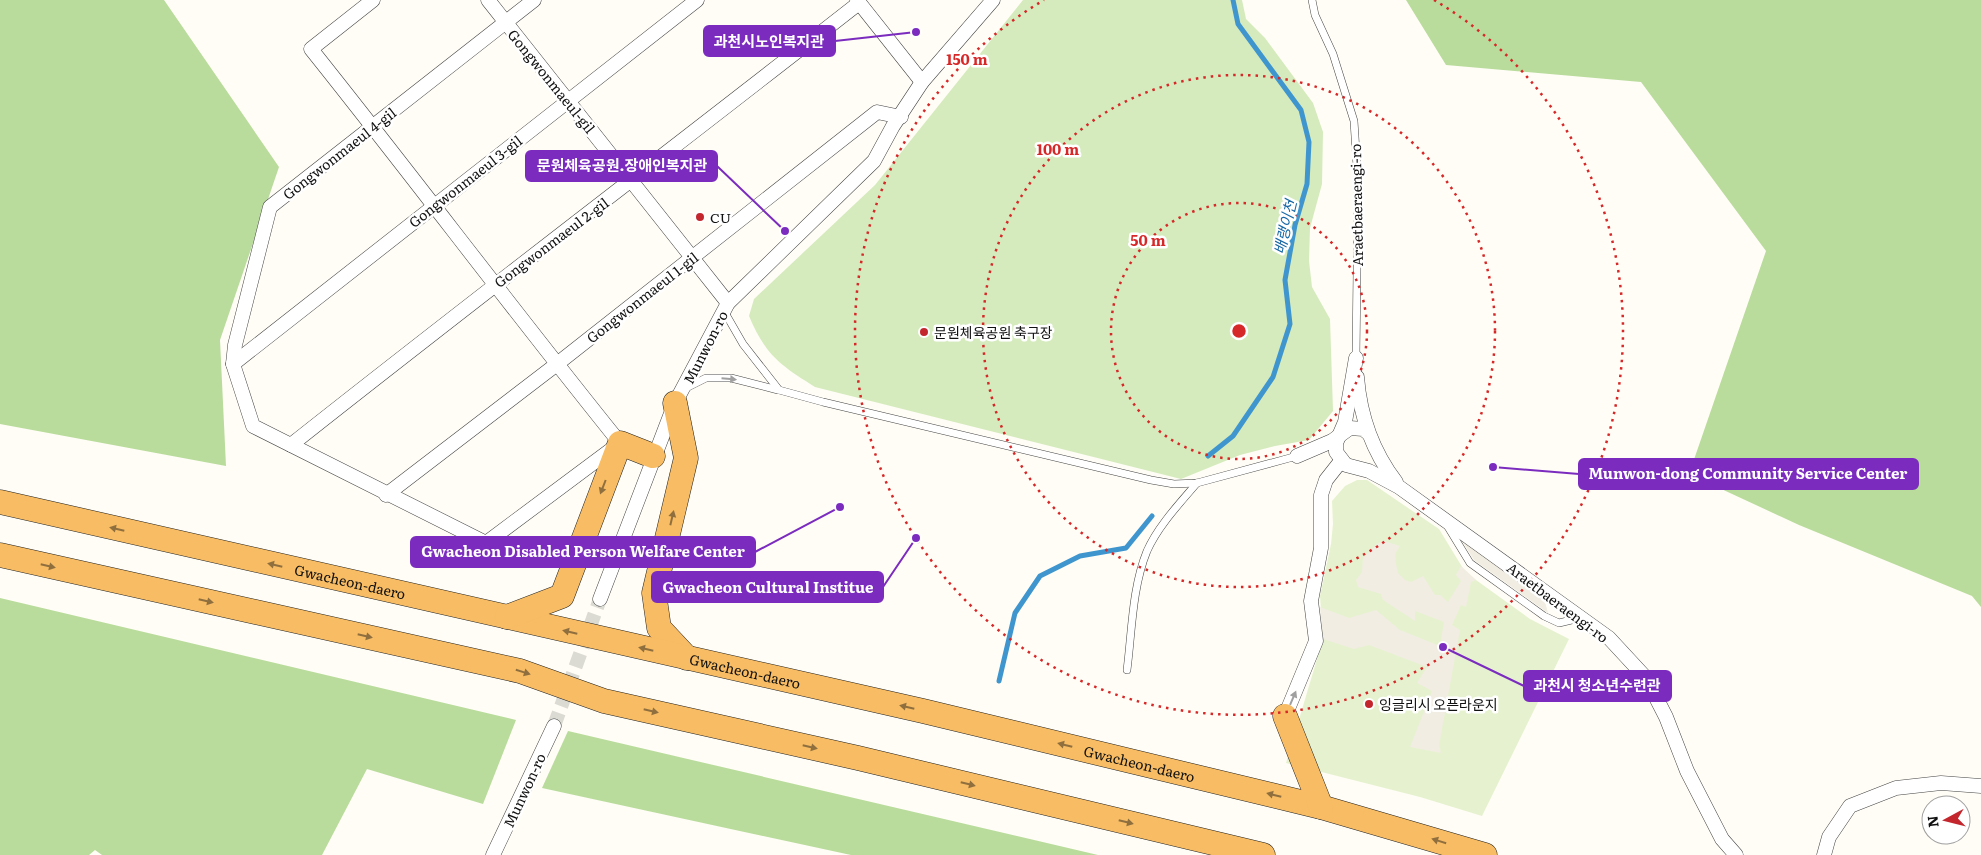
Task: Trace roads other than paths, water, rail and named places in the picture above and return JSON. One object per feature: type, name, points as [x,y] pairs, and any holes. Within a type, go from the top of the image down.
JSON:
[{"type":"highway","points":[[679,396],[686,458],[654,593],[659,628],[687,658]]},
{"type":"highway","points":[[507,617],[562,596],[620,442],[654,456]]},
{"type":"highway","name":"Gwacheon-daero","points":[[0,502],[923,711],[1321,807],[1485,855]]},
{"type":"highway","points":[[0,555],[520,671],[604,701],[868,760],[1263,855]]},
{"type":"highway","points":[[1285,716],[1321,807]]},
{"type":"street","points":[[233,364],[253,426],[486,543],[620,442],[310,49],[373,0]]},
{"type":"street","name":"Gongwonmaeul-gil","points":[[488,0],[692,258],[726,307]]},
{"type":"street","name":"Gongwonmaeul 4-gil","points":[[233,364],[235,345],[270,207],[534,0]]},
{"type":"street","name":"Gongwonmaeul 3-gil","points":[[233,364],[697,0]]},
{"type":"street","name":"Munwon-ro","points":[[600,599],[654,456],[679,396],[726,307],[874,161],[893,126],[901,117],[922,82],[993,0]]},
{"type":"street","points":[[858,1],[922,82]]},
{"type":"street","name":"Gongwonmaeul 2-gil","points":[[291,446],[858,1]]},
{"type":"street","name":"Gongwonmaeul 1-gil","points":[[386,494],[557,364],[878,112],[901,117]]},
{"type":"street","points":[[1340,459],[1336,447],[1356,358]]},
{"type":"street","points":[[1356,358],[1361,404],[1371,439],[1380,458],[1399,487]]},
{"type":"street","points":[[1297,456],[1332,441],[1350,428],[1356,428],[1371,439]]},
{"type":"street","points":[[1357,467],[1368,462],[1372,457],[1371,439]]},
{"type":"street","points":[[1297,456],[1314,455],[1340,459],[1386,478],[1399,487]]},
{"type":"street","points":[[1285,716],[1316,641],[1311,601],[1321,548],[1321,494],[1326,480],[1340,459]]},
{"type":"street","name":"Araetbaeraengi-ro","points":[[1399,487],[1609,638],[1646,678],[1666,717],[1687,771],[1722,839],[1736,855]]},
{"type":"street","name":"Munwon-ro","points":[[494,855],[554,726]]},
{"type":"street","points":[[1824,855],[1829,837],[1850,806],[1896,788],[1941,783],[1981,786]]},
{"type":"lane","name":"Araetbaeraengi-ro","points":[[1312,0],[1315,16],[1332,54],[1354,121],[1358,183],[1356,358]]},
{"type":"lane","points":[[726,307],[743,344],[778,390]]},
{"type":"lane","points":[[679,396],[706,378],[731,378],[1174,484],[1197,482],[1297,456]]},
{"type":"lane","points":[[1127,670],[1137,584],[1147,550],[1172,512],[1197,482]]},
{"type":"lane","points":[[1442,518],[1470,563],[1544,616],[1559,623],[1582,618]]},
{"type":"waterway","name":"배랭이천","points":[[1208,456],[1233,436],[1273,377],[1290,324],[1285,280],[1295,225],[1307,184],[1309,142],[1301,110],[1238,24],[1233,0]]},
{"type":"waterway","name":"배랭이천","points":[[999,681],[1015,613],[1040,576],[1080,556],[1126,548],[1152,516]]},
{"type":"tunnel","points":[[554,726],[600,599]]},
{"type":"place","name":"과천시노인복지관","points":[[916,32]]},
{"type":"place","name":"CU","points":[[700,217]]},
{"type":"place","name":"문원체육공원.장애인복지관","points":[[785,231]]},
{"type":"place","name":"문원체육공원 축구장","points":[[924,332]]},
{"type":"place","name":"Munwon-dong Community Service Center","points":[[1493,467]]},
{"type":"place","name":"Gwacheon Disabled Person Welfare Center","points":[[840,507]]},
{"type":"place","name":"Gwacheon Cultural Institue","points":[[916,538]]},
{"type":"place","name":"과천시 청소년수련관","points":[[1443,647]]},
{"type":"place","name":"잉글리시 오픈라운지","points":[[1369,704]]}]
